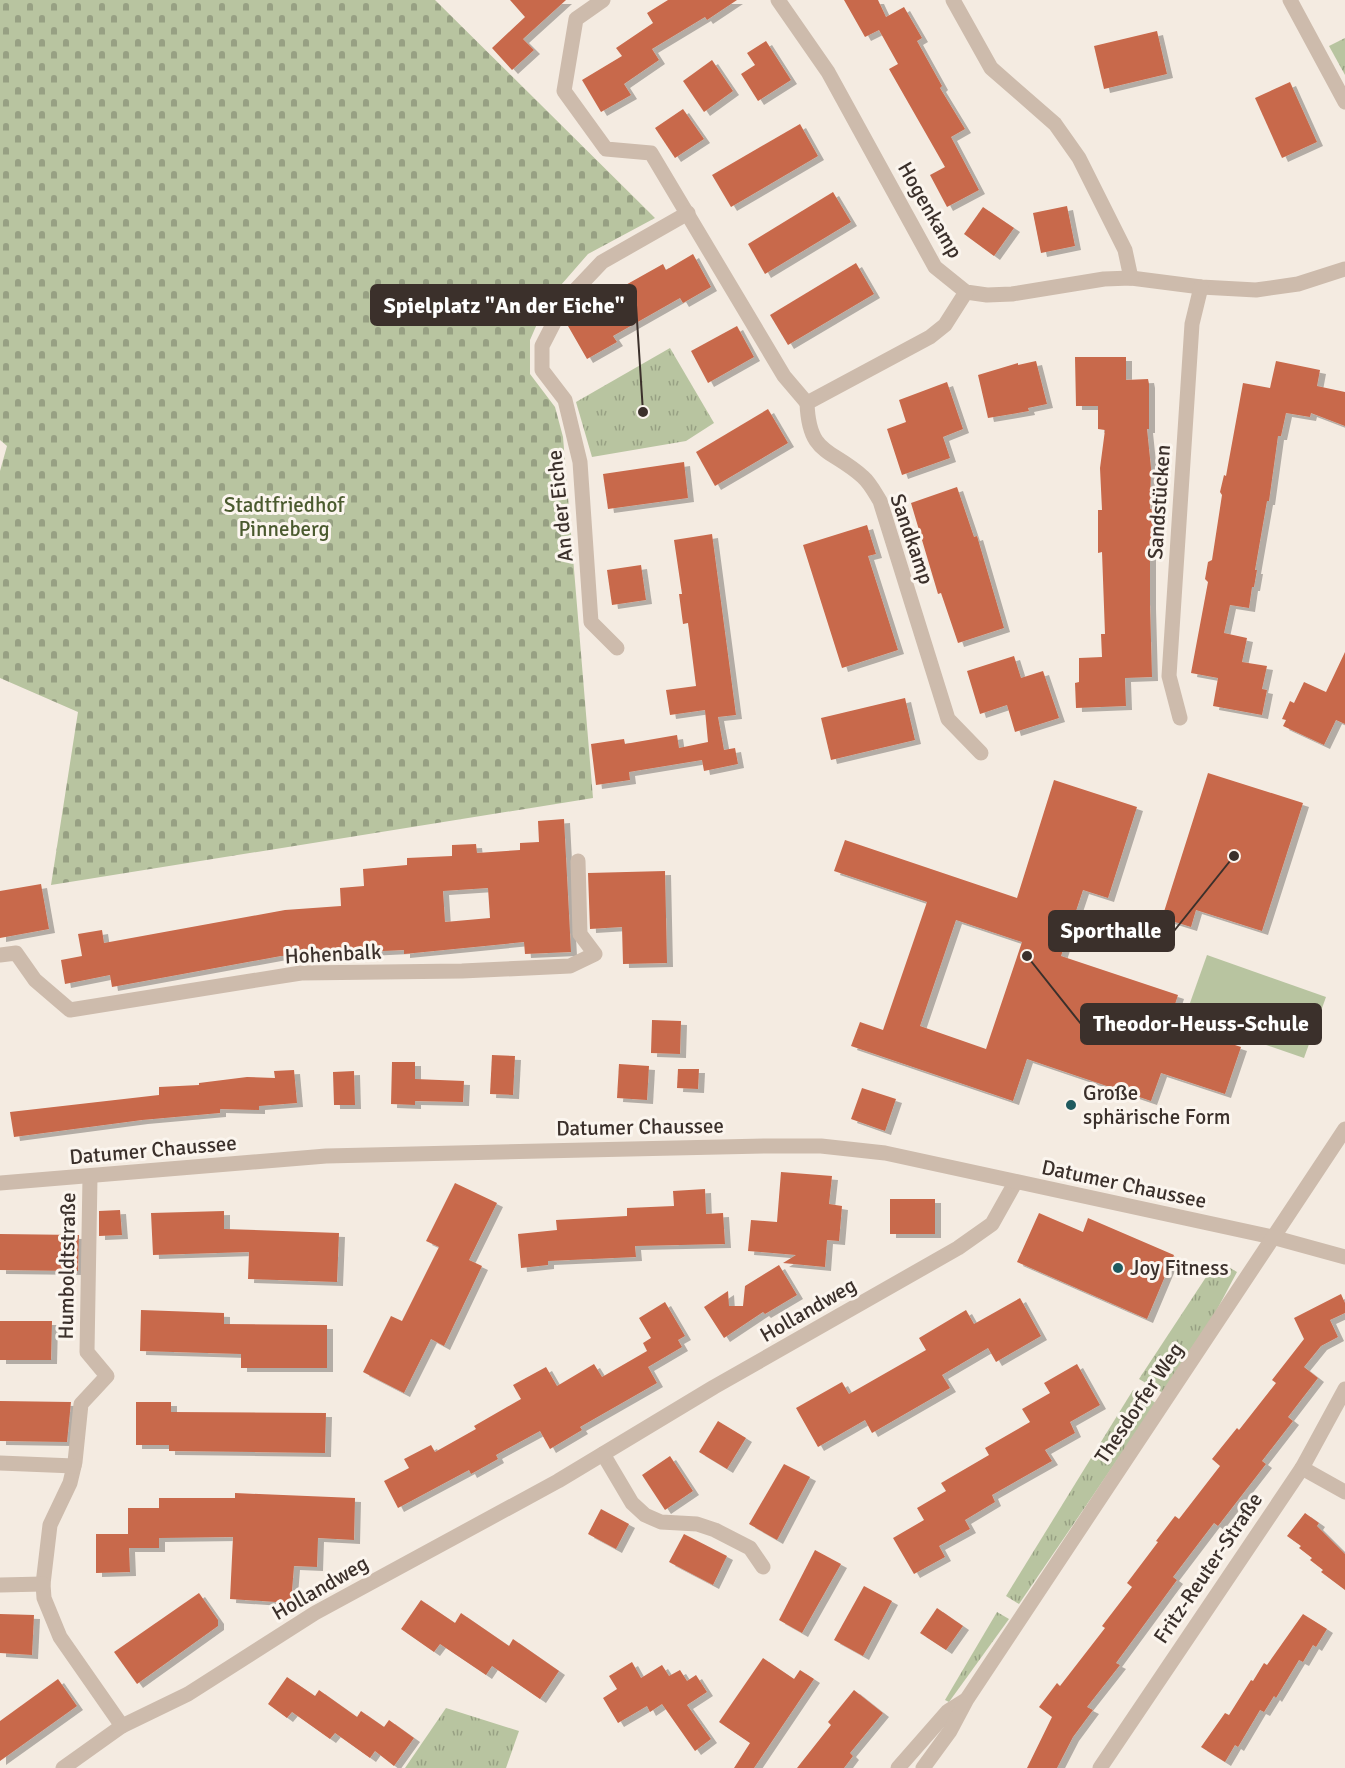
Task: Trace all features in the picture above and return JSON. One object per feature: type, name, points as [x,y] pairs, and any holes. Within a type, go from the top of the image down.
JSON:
[{"type":"street","points":[[603,0],[576,19],[564,91],[606,149],[651,153],[784,376],[807,403],[930,337],[945,325],[966,292],[987,295],[1012,294],[1104,279],[1131,278],[1201,287],[1256,290],[1298,284],[1345,269]]},
{"type":"street","name":"Hogenkamp","points":[[778,0],[828,72],[935,267],[966,292]]},
{"type":"street","points":[[953,0],[991,68],[1055,124],[1079,158],[1125,250],[1131,278]]},
{"type":"street","points":[[1290,0],[1345,102]]},
{"type":"street","name":"An der Eiche","points":[[617,648],[591,622],[580,462],[565,400],[542,370],[542,345],[566,301],[602,262],[688,213]]},
{"type":"street","name":"Sandstücken","points":[[1180,718],[1169,676],[1192,324],[1201,287]]},
{"type":"street","name":"Sandkamp","points":[[807,403],[808,426],[815,441],[829,455],[846,463],[866,479],[880,501],[948,719],[981,753]]},
{"type":"street","name":"Hohenbalk","points":[[0,955],[16,953],[35,980],[70,1010],[301,973],[462,971],[570,966],[595,954],[580,934],[578,861]]},
{"type":"street","name":"Thesdorfer Weg","points":[[923,1768],[950,1731],[967,1699],[1345,1129]]},
{"type":"street","name":"Datumer Chaussee","points":[[0,1183],[326,1156],[591,1148],[810,1146],[885,1153],[1272,1237],[1345,1257]]},
{"type":"street","name":"Humboldtstraße","points":[[90,1177],[87,1352],[107,1376],[81,1404],[74,1466],[50,1525],[43,1584],[44,1598],[60,1637],[122,1726]]},
{"type":"street","name":"Hollandweg","points":[[63,1768],[122,1726],[188,1694],[315,1613],[603,1454],[714,1387],[958,1248],[993,1224],[1015,1183]]},
{"type":"street","name":"Fritz-Reuter-Straße","points":[[1100,1768],[1302,1468],[1345,1389]]},
{"type":"street","points":[[603,1454],[632,1503],[645,1515],[661,1522],[697,1524],[715,1530],[750,1548],[763,1567]]},
{"type":"street","points":[[0,1463],[74,1466]]},
{"type":"street","points":[[1302,1468],[1345,1492]]},
{"type":"street","points":[[0,1586],[43,1584]]},
{"type":"street","name":"Thesdorfer Weg","points":[[898,1768],[948,1711],[967,1699]]},
{"type":"green space","name":"Stadtfriedhof Pinneberg","points":[[0,0],[435,0],[655,218],[588,254],[547,301],[530,340],[530,374],[555,407],[563,437],[593,798],[51,885],[78,712],[0,678],[0,471],[7,446],[0,440]]},
{"type":"green space","points":[[1345,38],[1345,75],[1329,46]]},
{"type":"green space","points":[[670,348],[714,423],[686,441],[592,457],[576,402]]},
{"type":"green space","points":[[1207,955],[1326,997],[1304,1058],[1185,1017]]},
{"type":"green space","points":[[1225,1265],[1237,1272],[1212,1319],[1163,1393],[1139,1379],[1212,1268]]},
{"type":"green space","points":[[1133,1390],[1156,1403],[1019,1604],[1006,1596]]},
{"type":"green space","points":[[997,1612],[1009,1619],[949,1702],[945,1700]]},
{"type":"green space","points":[[446,1708],[519,1731],[506,1768],[405,1768]]},
{"type":"building","points":[[510,0],[566,0],[523,39],[534,50],[512,70],[492,48],[525,17]]},
{"type":"building","points":[[668,0],[737,0],[707,20],[705,17],[652,49],[659,60],[624,84],[631,95],[601,112],[582,80],[622,56],[616,48],[653,23],[647,13]]},
{"type":"building","points":[[844,0],[878,0],[886,17],[904,7],[922,38],[917,41],[942,86],[940,88],[965,129],[951,137],[979,190],[947,207],[930,175],[945,167],[889,69],[898,64],[879,30],[865,37]]},
{"type":"building","points":[[1157,31],[1167,74],[1104,89],[1094,46]]},
{"type":"building","points":[[766,41],[791,80],[758,101],[741,74],[755,65],[747,53]]},
{"type":"building","points":[[712,60],[733,91],[704,112],[683,81]]},
{"type":"building","points":[[1290,82],[1317,142],[1282,158],[1255,98]]},
{"type":"building","points":[[683,109],[704,139],[675,158],[655,128]]},
{"type":"building","points":[[800,124],[818,156],[731,207],[712,175]]},
{"type":"building","points":[[833,192],[851,222],[765,274],[748,244]]},
{"type":"building","points":[[1067,206],[1075,246],[1041,253],[1033,213]]},
{"type":"building","points":[[983,207],[1014,228],[994,256],[964,234]]},
{"type":"building","points":[[693,254],[711,287],[683,303],[680,298],[613,336],[617,342],[587,359],[568,326],[594,311],[590,305],[663,264],[666,270]]},
{"type":"building","points":[[856,263],[874,294],[788,345],[770,315]]},
{"type":"building","points":[[737,326],[754,357],[708,383],[691,351]]},
{"type":"building","points":[[1075,357],[1126,357],[1126,380],[1148,379],[1149,384],[1149,429],[1147,429],[1151,468],[1150,509],[1154,509],[1154,552],[1150,552],[1152,677],[1125,678],[1126,706],[1076,708],[1075,683],[1079,682],[1079,658],[1102,657],[1101,634],[1105,634],[1102,552],[1098,553],[1098,510],[1102,510],[1100,468],[1105,430],[1098,429],[1098,406],[1076,406]]},
{"type":"building","points":[[1036,361],[1047,404],[1028,408],[1029,411],[988,418],[978,375],[1018,363],[1018,365]]},
{"type":"building","points":[[1276,361],[1320,370],[1317,386],[1345,392],[1345,426],[1311,413],[1310,417],[1286,413],[1281,436],[1278,436],[1269,501],[1267,501],[1249,608],[1230,605],[1224,633],[1247,638],[1242,662],[1267,666],[1262,689],[1267,690],[1262,715],[1213,706],[1218,678],[1191,673],[1208,582],[1205,579],[1208,562],[1212,560],[1222,495],[1220,492],[1224,475],[1226,476],[1243,383],[1270,388]]},
{"type":"building","points":[[947,382],[963,429],[943,437],[950,458],[902,475],[887,429],[906,422],[899,400]]},
{"type":"building","points":[[768,409],[788,443],[715,486],[696,452]]},
{"type":"building","points":[[684,462],[688,498],[608,509],[603,474]]},
{"type":"building","points":[[957,487],[974,537],[977,536],[1004,628],[958,643],[941,593],[938,594],[911,503]]},
{"type":"building","points":[[867,525],[876,554],[868,556],[898,650],[842,668],[803,545]]},
{"type":"building","points":[[712,534],[736,715],[718,717],[724,750],[735,748],[738,764],[704,771],[702,760],[629,772],[630,780],[596,785],[591,744],[624,739],[625,744],[677,735],[679,748],[708,742],[705,710],[670,715],[666,690],[696,686],[688,623],[683,624],[679,594],[682,594],[674,540]]},
{"type":"building","points":[[641,565],[646,600],[612,605],[607,570]]},
{"type":"building","points":[[1345,652],[1345,724],[1336,720],[1324,745],[1283,726],[1286,720],[1282,719],[1290,701],[1294,703],[1304,682],[1326,692]]},
{"type":"building","points":[[1014,656],[1021,678],[1043,671],[1059,718],[1015,732],[1007,705],[980,714],[967,671]]},
{"type":"building","points":[[905,698],[915,740],[831,760],[821,718]]},
{"type":"building","points":[[1208,773],[1303,803],[1262,931],[1196,910],[1191,927],[1162,918]]},
{"type":"building","points":[[1054,780],[1137,807],[1108,898],[1083,890],[1061,956],[1178,995],[1169,1023],[1241,1047],[1225,1094],[1161,1073],[1151,1101],[1027,1059],[1013,1101],[851,1046],[860,1022],[883,1030],[927,902],[834,871],[845,840],[1017,898]],"holes":[[[956,920],[1022,942],[986,1049],[920,1026]]]},
{"type":"building","points":[[564,819],[571,952],[525,954],[524,942],[404,954],[404,950],[281,956],[112,987],[110,975],[65,984],[61,960],[82,956],[78,934],[102,930],[104,943],[285,910],[341,906],[340,888],[364,886],[363,869],[407,865],[407,858],[452,856],[452,845],[476,844],[477,853],[520,850],[520,843],[539,842],[538,821]],"holes":[[[488,888],[490,918],[445,922],[443,891]]]},
{"type":"building","points":[[665,871],[667,963],[623,964],[622,927],[590,929],[588,873]]},
{"type":"building","points":[[41,884],[49,929],[0,938],[0,891]]},
{"type":"building","points":[[652,1020],[681,1021],[680,1054],[651,1053]]},
{"type":"building","points":[[492,1055],[515,1056],[513,1095],[490,1094]]},
{"type":"building","points":[[392,1062],[415,1062],[415,1079],[464,1081],[463,1102],[415,1101],[415,1105],[391,1104]]},
{"type":"building","points":[[619,1064],[649,1066],[647,1100],[617,1098]]},
{"type":"building","points":[[678,1069],[699,1069],[698,1089],[677,1088]]},
{"type":"building","points":[[294,1070],[297,1103],[259,1106],[259,1110],[220,1109],[220,1113],[142,1120],[14,1137],[10,1112],[159,1095],[159,1087],[199,1085],[199,1083],[247,1077],[275,1078],[274,1071]]},
{"type":"building","points":[[354,1071],[355,1105],[334,1105],[333,1072]]},
{"type":"building","points":[[862,1088],[896,1099],[885,1131],[851,1119]]},
{"type":"building","points":[[781,1172],[832,1176],[829,1204],[842,1206],[839,1241],[827,1240],[825,1267],[783,1263],[796,1255],[748,1251],[751,1220],[777,1222]]},
{"type":"building","points":[[455,1183],[497,1203],[469,1260],[482,1266],[444,1346],[431,1339],[404,1393],[363,1372],[391,1316],[402,1321],[439,1247],[426,1241]]},
{"type":"building","points":[[705,1189],[706,1214],[723,1213],[725,1244],[635,1246],[636,1257],[548,1261],[548,1265],[521,1268],[518,1234],[557,1230],[556,1220],[627,1216],[627,1208],[674,1206],[673,1191]]},
{"type":"building","points":[[890,1199],[935,1199],[935,1234],[890,1234]]},
{"type":"building","points":[[120,1210],[122,1235],[99,1236],[99,1211]]},
{"type":"building","points":[[224,1211],[224,1229],[339,1233],[337,1282],[248,1279],[249,1252],[153,1255],[151,1213]]},
{"type":"building","name":"Joy Fitness","points":[[1039,1213],[1083,1232],[1088,1218],[1174,1255],[1147,1319],[1017,1262]]},
{"type":"building","points":[[0,1234],[79,1235],[78,1271],[0,1270]]},
{"type":"building","points":[[779,1265],[797,1295],[765,1314],[763,1312],[724,1338],[704,1307],[728,1291],[729,1306],[743,1306],[745,1286]]},
{"type":"building","points":[[1341,1294],[1345,1303],[1345,1313],[1330,1320],[1338,1337],[1321,1346],[1304,1367],[1318,1378],[1288,1417],[1293,1421],[1262,1461],[1266,1464],[1218,1526],[1214,1523],[1173,1577],[1177,1580],[1116,1663],[1120,1665],[1087,1707],[1093,1710],[1073,1737],[1057,1768],[1027,1768],[1052,1717],[1039,1707],[1057,1683],[1060,1686],[1105,1628],[1102,1626],[1132,1587],[1127,1583],[1158,1542],[1156,1541],[1175,1516],[1179,1519],[1220,1466],[1212,1459],[1237,1428],[1239,1430],[1276,1383],[1272,1380],[1304,1339],[1294,1318]]},
{"type":"building","points":[[1020,1298],[1041,1336],[996,1362],[988,1348],[942,1375],[950,1388],[872,1433],[865,1420],[818,1447],[796,1408],[842,1382],[849,1394],[926,1350],[919,1338],[966,1310],[974,1324]]},
{"type":"building","points":[[665,1302],[685,1336],[678,1340],[682,1347],[648,1367],[657,1383],[580,1427],[582,1430],[550,1449],[540,1431],[496,1455],[498,1459],[471,1474],[469,1470],[398,1508],[384,1481],[409,1468],[404,1459],[431,1445],[435,1452],[476,1429],[474,1426],[521,1399],[513,1385],[546,1367],[557,1386],[594,1364],[602,1377],[647,1351],[643,1343],[651,1338],[639,1318]]},
{"type":"building","points":[[141,1310],[224,1313],[224,1324],[327,1325],[327,1368],[241,1368],[241,1354],[140,1351]]},
{"type":"building","points":[[0,1321],[52,1321],[51,1360],[0,1360]]},
{"type":"building","points":[[1077,1364],[1100,1405],[1070,1422],[1075,1433],[1045,1450],[1052,1461],[992,1495],[995,1502],[965,1520],[970,1529],[939,1546],[945,1557],[914,1574],[893,1538],[924,1520],[917,1508],[946,1491],[941,1483],[989,1455],[985,1448],[1030,1422],[1022,1409],[1050,1393],[1044,1383]]},
{"type":"building","points":[[0,1401],[71,1402],[67,1442],[0,1441]]},
{"type":"building","points":[[136,1402],[171,1402],[171,1412],[326,1413],[325,1453],[169,1451],[169,1445],[136,1445]]},
{"type":"building","points":[[718,1421],[746,1438],[727,1469],[699,1452]]},
{"type":"building","points":[[670,1456],[693,1491],[665,1510],[642,1475]]},
{"type":"building","points":[[784,1464],[810,1477],[777,1540],[749,1524]]},
{"type":"building","points":[[235,1493],[355,1498],[354,1540],[318,1538],[317,1567],[294,1566],[291,1603],[230,1599],[233,1537],[159,1538],[159,1548],[129,1548],[130,1572],[96,1573],[96,1534],[128,1534],[128,1508],[159,1508],[159,1498],[235,1498]]},
{"type":"building","points":[[601,1509],[629,1524],[616,1549],[588,1534]]},
{"type":"building","points":[[1305,1513],[1319,1523],[1317,1526],[1345,1554],[1345,1590],[1321,1572],[1323,1570],[1310,1560],[1312,1558],[1299,1548],[1301,1546],[1287,1536]]},
{"type":"building","points":[[684,1534],[727,1556],[713,1585],[669,1562]]},
{"type":"building","points":[[815,1550],[841,1564],[802,1633],[779,1620]]},
{"type":"building","points":[[864,1586],[892,1601],[863,1656],[834,1640]]},
{"type":"building","points":[[199,1593],[218,1620],[218,1626],[137,1684],[114,1652]]},
{"type":"building","points":[[421,1600],[455,1623],[461,1613],[509,1646],[513,1639],[559,1671],[540,1699],[492,1666],[486,1675],[440,1644],[434,1652],[401,1629]]},
{"type":"building","points":[[937,1608],[963,1626],[946,1650],[920,1633]]},
{"type":"building","points":[[0,1614],[34,1615],[32,1655],[0,1653]]},
{"type":"building","points":[[1303,1614],[1327,1629],[1316,1647],[1313,1645],[1303,1662],[1299,1660],[1276,1698],[1274,1696],[1264,1712],[1260,1710],[1238,1747],[1235,1745],[1225,1762],[1201,1747],[1225,1713],[1229,1715],[1251,1680],[1253,1681],[1264,1663],[1267,1665]]},
{"type":"building","points":[[763,1658],[794,1679],[800,1670],[814,1679],[754,1768],[734,1768],[750,1743],[719,1722]]},
{"type":"building","points":[[632,1662],[641,1678],[662,1665],[669,1676],[680,1670],[687,1681],[696,1675],[707,1692],[687,1705],[711,1739],[695,1751],[662,1704],[650,1712],[647,1706],[618,1723],[603,1698],[617,1689],[609,1676]]},
{"type":"building","points":[[287,1677],[315,1696],[319,1690],[357,1717],[361,1711],[384,1727],[389,1720],[414,1738],[394,1766],[375,1751],[370,1758],[335,1733],[330,1739],[292,1712],[287,1718],[268,1704]]},
{"type":"building","points":[[58,1679],[77,1706],[0,1761],[0,1721]]},
{"type":"building","points":[[854,1690],[883,1713],[850,1753],[853,1756],[844,1768],[797,1768],[831,1725],[828,1722]]},
{"type":"place","name":"Spielplatz \"An der Eiche\"","points":[[643,412]]},
{"type":"place","name":"Sporthalle","points":[[1234,856]]},
{"type":"place","name":"Theodor-Heuss-Schule","points":[[1027,956]]},
{"type":"place","name":"Große sphärische Form","points":[[1071,1105]]},
{"type":"place","name":"Joy Fitness","points":[[1118,1268]]}]
